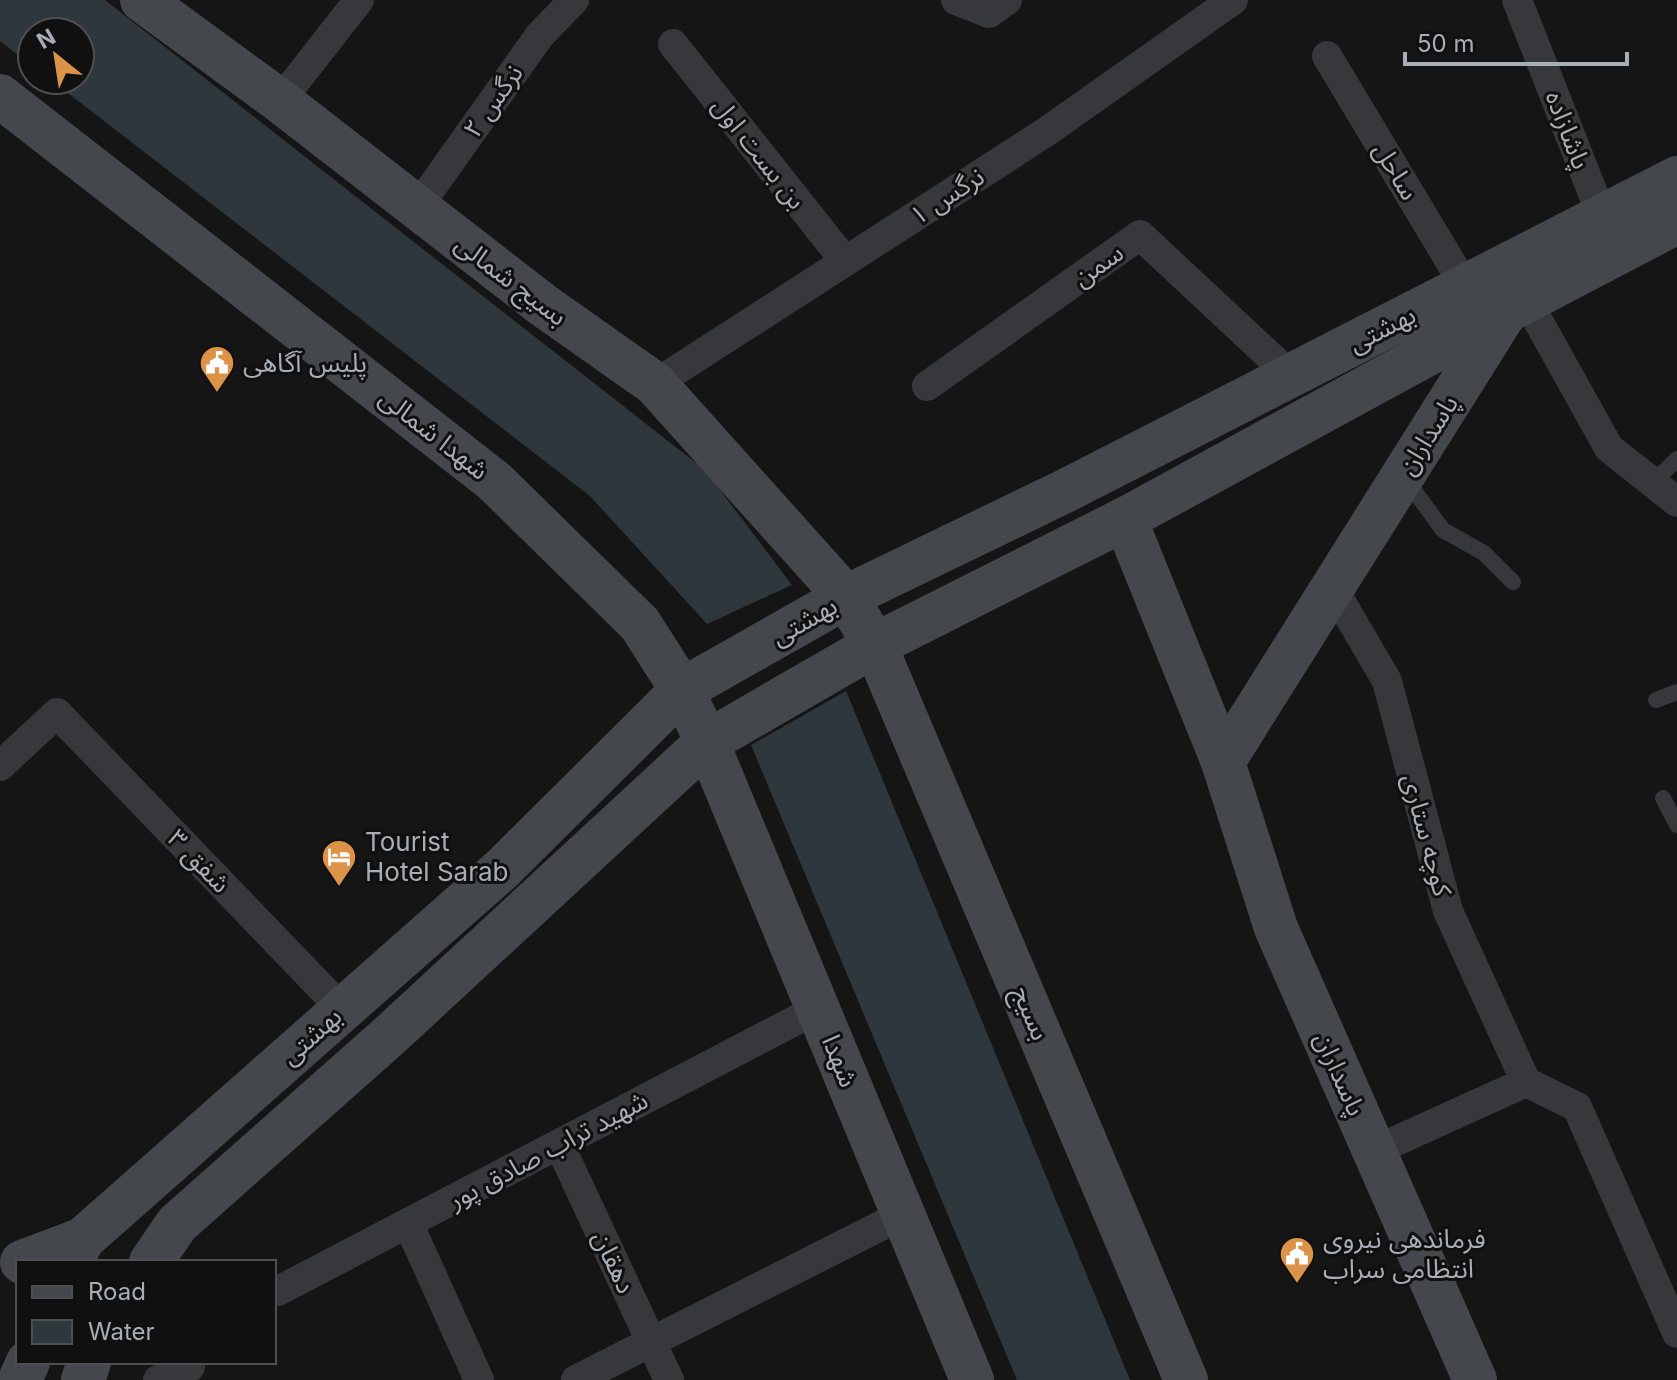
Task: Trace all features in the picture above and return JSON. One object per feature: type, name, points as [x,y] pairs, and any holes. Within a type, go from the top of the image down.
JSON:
[{"type":"street","points":[[280,101],[359,0]]},
{"type":"street","name":"نرگس ۲","points":[[417,208],[540,35],[574,0]]},
{"type":"street","points":[[956,0],[989,13],[1007,0]]},
{"type":"street","name":"نرگس ۱","points":[[655,384],[1046,132],[1233,0]]},
{"type":"street","name":"پاشازاده","points":[[1517,0],[1602,216]]},
{"type":"street","name":"بسیج شمالی","points":[[150,3],[543,305],[655,384],[846,597]]},
{"type":"street","name":"بن بست اول","points":[[673,44],[845,261]]},
{"type":"street","name":"ساحل","points":[[1327,56],[1465,286]]},
{"type":"street","name":"شهدا شمالی","points":[[0,96],[494,481],[640,624],[682,690],[707,742]]},
{"type":"street","name":"بهشتی","points":[[77,1250],[341,1008],[503,868],[682,690],[846,597],[1065,491],[1677,178]]},
{"type":"street","name":"بهشتی","points":[[152,1260],[177,1224],[389,1036],[707,742],[875,645],[1125,519],[1677,222]]},
{"type":"street","name":"سمن","points":[[927,386],[1140,235],[1291,376]]},
{"type":"street","points":[[1516,306],[1609,448],[1677,502]]},
{"type":"street","name":"پاسداران","points":[[1223,762],[1403,476],[1516,306]]},
{"type":"street","name":"پاسداران","points":[[1125,519],[1223,762],[1276,928],[1475,1380]]},
{"type":"street","name":"کوچه ستاری","points":[[1332,587],[1387,681],[1448,911],[1526,1082]]},
{"type":"street","name":"بسیج","points":[[846,597],[875,645],[1186,1380]]},
{"type":"street","name":"شفق ۳","points":[[0,766],[57,713],[341,1008]]},
{"type":"street","name":"شهدا","points":[[707,742],[972,1380]]},
{"type":"street","name":"شهید تراب صادق پور","points":[[278,1291],[819,1008]]},
{"type":"street","points":[[1374,1151],[1526,1082],[1577,1107],[1677,1333]]},
{"type":"street","name":"دهقان","points":[[559,1144],[669,1380]]},
{"type":"street","points":[[576,1380],[904,1214]]},
{"type":"street","points":[[408,1223],[479,1380]]},
{"type":"street","points":[[33,1260],[77,1250]]},
{"type":"street","points":[[158,1380],[190,1367]]},
{"type":"lane","points":[[1653,483],[1677,459]]},
{"type":"lane","points":[[1403,476],[1443,530],[1484,553],[1513,582]]},
{"type":"lane","points":[[1656,700],[1677,692]]},
{"type":"lane","points":[[1663,798],[1677,825]]},
{"type":"water","points":[[0,0],[105,0],[705,470],[792,585],[707,624],[590,496],[72,96],[96,96],[96,16],[16,16],[16,54],[0,41]]},
{"type":"water","points":[[846,691],[1130,1380],[1017,1380],[751,745]]},
{"type":"place","name":"پلیس آگاهی","points":[[217,394]]},
{"type":"place","name":"Tourist Hotel Sarab","points":[[339,888]]},
{"type":"place","name":"فرماندهی نیروی انتظامی سراب","points":[[1297,1285]]}]
